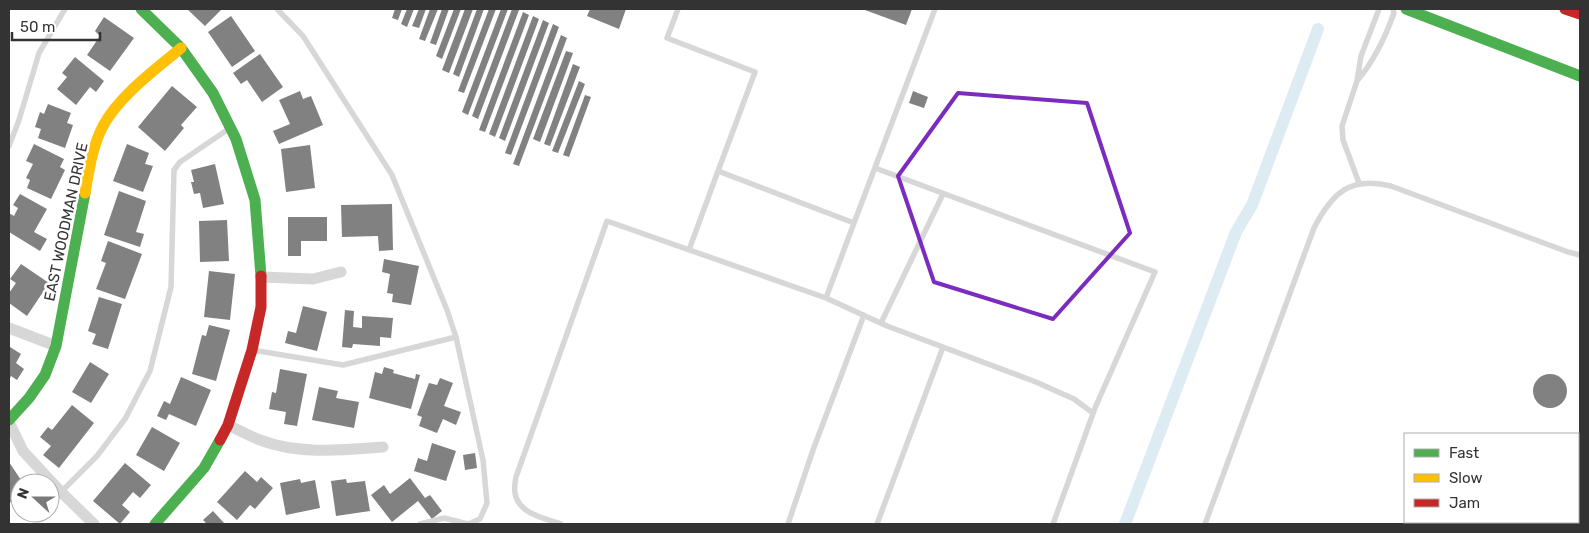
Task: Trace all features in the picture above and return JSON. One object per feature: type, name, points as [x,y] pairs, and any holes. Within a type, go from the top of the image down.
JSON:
[{"type":"street","points":[[1406,9],[1580,76]]},
{"type":"street","points":[[148,11],[181,48],[213,93],[236,139],[254,200],[261,277],[261,307],[252,350],[228,425],[204,468],[155,524]]},
{"type":"street","name":"EAST WOODMAN DRIVE","points":[[9,421],[46,375],[56,346],[88,174],[103,126],[123,99],[181,48]]},
{"type":"street","points":[[261,277],[313,279],[341,272]]},
{"type":"street","points":[[9,328],[56,346]]},
{"type":"street","points":[[9,421],[24,451],[61,492],[94,524]]},
{"type":"street","points":[[228,425],[261,440],[292,448],[328,451],[383,447]]},
{"type":"lane","points":[[9,146],[19,120],[39,53],[65,9]]},
{"type":"lane","points":[[277,9],[303,36],[392,174],[456,337],[483,460],[487,503],[480,519],[468,524],[444,518],[420,524]]},
{"type":"lane","points":[[678,9],[667,38],[755,72],[689,250]]},
{"type":"lane","points":[[826,298],[935,9]]},
{"type":"lane","points":[[1359,183],[1352,167],[1342,132],[1344,116],[1357,81],[1361,56],[1379,9]]},
{"type":"lane","points":[[1357,81],[1368,68],[1378,50],[1394,14],[1393,9]]},
{"type":"lane","points":[[61,492],[97,456],[125,418],[150,371],[171,287],[174,170],[180,162],[230,128]]},
{"type":"lane","points":[[875,168],[1156,272],[1093,413],[1053,524]]},
{"type":"lane","points":[[718,171],[854,223]]},
{"type":"lane","points":[[1204,524],[1314,228],[1331,200],[1359,183],[1380,184],[1402,190],[1580,255]]},
{"type":"lane","points":[[880,322],[943,194]]},
{"type":"lane","points":[[561,524],[527,512],[518,503],[514,492],[516,478],[607,221],[826,298],[880,322],[1074,398],[1093,413]]},
{"type":"lane","points":[[788,524],[813,450],[864,315]]},
{"type":"lane","points":[[252,350],[343,365],[456,337]]},
{"type":"lane","points":[[877,524],[943,347]]},
{"type":"highlighted area","points":[[958,93],[1087,103],[1130,233],[1053,319],[934,282],[898,176]]},
{"type":"building","points":[[187,9],[222,9],[205,26]]},
{"type":"building","points":[[395,9],[402,9],[398,20],[392,18]]},
{"type":"building","points":[[407,9],[414,9],[407,27],[401,24]]},
{"type":"building","points":[[419,9],[426,9],[419,28],[412,26]]},
{"type":"building","points":[[430,9],[438,9],[425,41],[419,39]]},
{"type":"building","points":[[442,9],[449,9],[436,45],[430,43]]},
{"type":"building","points":[[454,9],[461,9],[442,59],[436,56]]},
{"type":"building","points":[[465,9],[473,9],[449,73],[442,70]]},
{"type":"building","points":[[477,9],[484,9],[459,77],[453,74]]},
{"type":"building","points":[[489,9],[496,9],[464,93],[458,91]]},
{"type":"building","points":[[501,9],[508,9],[468,115],[462,112]]},
{"type":"building","points":[[512,9],[519,10],[478,119],[472,116]]},
{"type":"building","points":[[590,9],[626,9],[619,29],[587,16]]},
{"type":"building","points":[[862,9],[912,9],[906,25]]},
{"type":"building","points":[[523,12],[529,15],[485,132],[479,130]]},
{"type":"building","points":[[231,16],[255,51],[232,67],[208,32]]},
{"type":"building","points":[[533,16],[539,19],[495,137],[489,134]]},
{"type":"building","points":[[104,17],[134,38],[110,71],[87,55],[100,36],[95,31]]},
{"type":"building","points":[[543,20],[549,23],[505,141],[499,138]]},
{"type":"building","points":[[553,24],[559,27],[511,155],[505,153]]},
{"type":"building","points":[[561,35],[567,38],[519,166],[513,164]]},
{"type":"building","points":[[566,51],[573,53],[540,142],[533,139]]},
{"type":"building","points":[[260,54],[283,87],[262,102],[247,80],[241,84],[233,73]]},
{"type":"building","points":[[75,57],[104,81],[96,92],[90,87],[76,105],[57,89],[67,77],[62,73]]},
{"type":"building","points":[[573,64],[580,67],[550,146],[544,144]]},
{"type":"building","points":[[579,81],[585,84],[558,153],[552,151]]},
{"type":"building","points":[[172,86],[197,107],[181,125],[184,128],[165,151],[138,127]]},
{"type":"building","points":[[300,91],[303,99],[311,96],[323,125],[279,144],[273,131],[290,124],[279,100]]},
{"type":"building","points":[[913,91],[928,97],[924,108],[909,103]]},
{"type":"building","points":[[585,95],[591,97],[569,157],[563,155]]},
{"type":"building","points":[[48,104],[71,113],[67,123],[73,125],[65,148],[38,138],[41,129],[35,127],[40,112],[44,114]]},
{"type":"building","points":[[34,144],[64,159],[60,167],[65,170],[51,199],[27,188],[30,180],[26,178],[33,164],[26,161]]},
{"type":"building","points":[[127,144],[149,153],[145,164],[153,166],[143,192],[113,181]]},
{"type":"building","points":[[310,145],[315,188],[286,192],[281,149]]},
{"type":"building","points":[[215,164],[224,204],[203,208],[200,193],[194,194],[191,170]]},
{"type":"building","points":[[119,191],[146,201],[136,232],[144,234],[140,247],[104,235]]},
{"type":"building","points":[[20,194],[47,209],[34,232],[47,239],[40,251],[9,232],[9,213],[14,216],[18,208],[13,205]]},
{"type":"building","points":[[392,204],[393,250],[379,251],[378,236],[342,237],[341,205]]},
{"type":"building","points":[[288,217],[327,217],[327,241],[301,241],[301,256],[288,256]]},
{"type":"building","points":[[227,220],[229,261],[200,262],[199,221]]},
{"type":"building","points":[[108,241],[142,254],[125,299],[96,289],[106,263],[101,261]]},
{"type":"building","points":[[384,259],[419,266],[411,305],[392,302],[393,294],[387,293],[390,274],[382,272]]},
{"type":"building","points":[[21,264],[49,283],[27,316],[9,303],[9,293],[16,283],[10,279]]},
{"type":"building","points":[[209,271],[235,274],[230,320],[204,317]]},
{"type":"building","points":[[99,297],[122,304],[108,349],[92,344],[96,334],[88,331]]},
{"type":"building","points":[[303,306],[327,312],[317,351],[285,343],[288,331],[296,333]]},
{"type":"building","points":[[345,310],[354,311],[353,327],[362,328],[362,316],[393,318],[391,338],[380,337],[380,346],[353,344],[352,348],[342,347]]},
{"type":"building","points":[[209,325],[230,330],[216,381],[192,374],[202,335],[206,336]]},
{"type":"building","points":[[10,347],[21,354],[16,363],[24,369],[17,380],[11,376],[9,380]]},
{"type":"building","points":[[90,362],[109,374],[91,403],[72,392]]},
{"type":"building","points":[[384,367],[394,370],[393,373],[415,379],[416,374],[420,375],[411,409],[369,398],[375,372],[382,374]]},
{"type":"building","points":[[280,369],[307,374],[297,426],[284,424],[286,412],[269,409],[272,392],[276,393]]},
{"type":"building","points":[[1550,374],[1557,375],[1562,379],[1566,384],[1566,398],[1562,403],[1557,407],[1550,408],[1543,407],[1538,403],[1534,398],[1533,391],[1534,384],[1538,379],[1543,375]]},
{"type":"building","points":[[181,377],[211,390],[196,426],[169,414],[166,420],[157,416],[164,401],[170,404]]},
{"type":"building","points":[[440,378],[453,383],[444,406],[461,412],[456,425],[443,419],[437,433],[419,426],[422,417],[417,415],[429,383],[437,385]]},
{"type":"building","points":[[319,387],[338,391],[336,398],[359,402],[354,428],[312,420]]},
{"type":"building","points":[[72,405],[94,423],[59,468],[43,455],[51,446],[40,437],[48,427],[52,430]]},
{"type":"building","points":[[152,427],[180,443],[164,471],[136,455]]},
{"type":"building","points":[[432,443],[456,451],[446,481],[414,471],[418,458],[427,461]]},
{"type":"building","points":[[475,453],[477,468],[465,470],[463,455]]},
{"type":"building","points":[[9,462],[16,473],[10,473],[9,503]]},
{"type":"building","points":[[125,463],[151,485],[140,498],[133,492],[122,505],[130,512],[120,524],[93,501]]},
{"type":"building","points":[[245,471],[257,482],[261,477],[273,488],[255,509],[250,505],[237,520],[217,502]]},
{"type":"building","points":[[410,478],[425,498],[430,495],[442,511],[432,519],[418,501],[392,522],[371,495],[384,485],[390,494]]},
{"type":"building","points":[[300,479],[301,483],[315,480],[320,508],[286,515],[280,483]]},
{"type":"building","points":[[346,479],[347,483],[365,481],[370,511],[336,516],[331,481]]},
{"type":"building","points":[[213,511],[225,524],[204,524],[206,523],[203,520]]},
{"type":"waterway","points":[[1125,524],[1236,232],[1252,205],[1318,29]]},
{"type":"traffic: fast","points":[[141,9],[181,48],[213,93],[236,139],[255,200],[261,276]]},
{"type":"traffic: fast","points":[[1406,9],[1580,76]]},
{"type":"traffic: fast","points":[[9,420],[29,398],[45,375],[56,346],[85,193]]},
{"type":"traffic: fast","points":[[155,524],[204,468],[220,440]]},
{"type":"traffic: slow","points":[[85,193],[96,142],[110,115],[138,84],[181,48]]},
{"type":"traffic: jam","points":[[1565,9],[1580,14]]},
{"type":"traffic: jam","points":[[220,440],[228,425],[252,350],[261,307],[261,276]]}]
